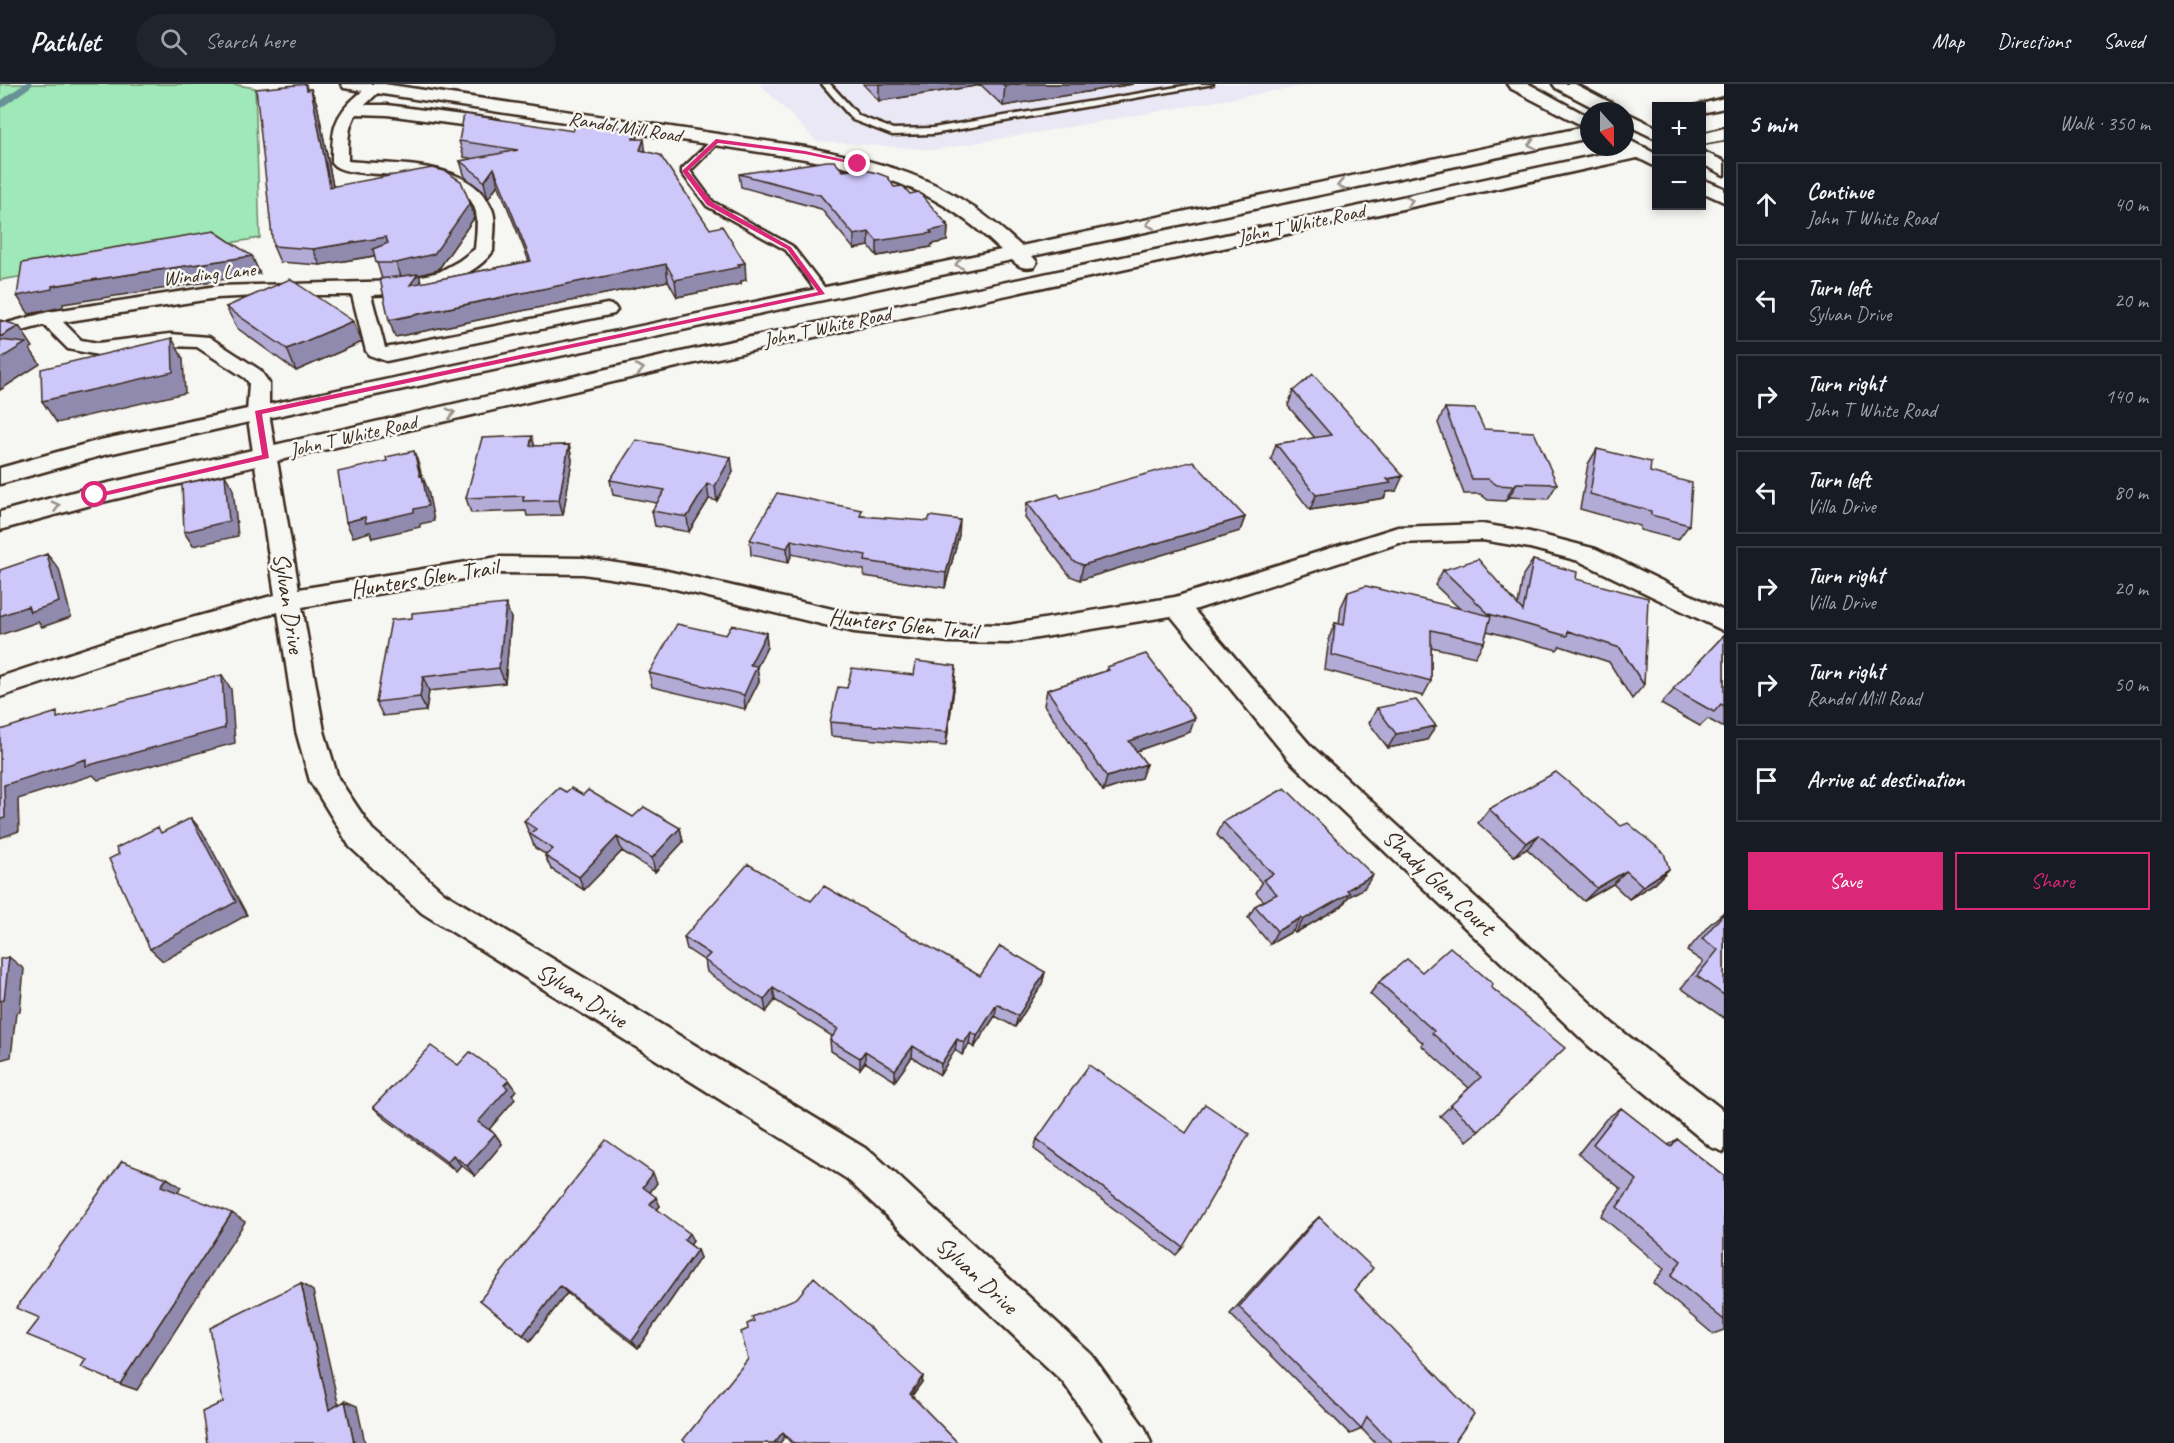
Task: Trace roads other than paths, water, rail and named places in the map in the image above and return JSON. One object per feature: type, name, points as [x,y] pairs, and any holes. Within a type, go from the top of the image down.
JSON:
[{"type":"street","name":"Randol Mill Road","points":[[350,84],[805,153],[858,164],[907,178],[933,190],[1016,252],[1044,280]]},
{"type":"street","points":[[1516,84],[1580,119]]},
{"type":"street","points":[[1562,84],[1596,102]]},
{"type":"street","name":"Winding Lane","points":[[0,331],[49,319],[226,291],[400,288],[447,277],[470,265],[484,251],[484,210],[474,192],[463,184],[447,178],[418,172],[345,166],[340,162],[339,134],[350,109],[376,88]]},
{"type":"street","points":[[1706,107],[1724,104]]},
{"type":"street","points":[[350,109],[387,110],[512,126]]},
{"type":"street","points":[[1634,121],[1652,119]]},
{"type":"street","points":[[1634,125],[1652,132]]},
{"type":"street","name":"John T White Road","points":[[0,476],[100,448],[258,413],[1580,134]]},
{"type":"street","points":[[1706,138],[1724,134]]},
{"type":"street","name":"John T White Road","points":[[0,521],[95,495],[681,359],[1644,152]]},
{"type":"street","points":[[1706,160],[1724,169]]},
{"type":"street","points":[[1706,187],[1724,196]]},
{"type":"street","points":[[360,290],[376,351],[386,355],[607,310]]},
{"type":"street","name":"Sylvan Drive","points":[[49,319],[75,345],[98,349],[170,340],[202,341],[253,374],[259,383],[258,413],[310,730],[324,781],[361,838],[433,903],[860,1166],[1077,1368],[1130,1443]]},
{"type":"street","name":"Hunters Glen Trail","points":[[0,687],[108,651],[289,600],[498,565],[583,566],[663,578],[854,623],[949,633],[1008,634],[1177,606],[1398,535],[1482,532],[1530,540],[1587,555],[1663,590],[1724,622]]},
{"type":"street","name":"Shady Glen Court","points":[[1177,606],[1300,753],[1601,1035],[1724,1134]]},
{"type":"lane","points":[[826,84],[856,118],[892,132],[933,132],[1209,84]]},
{"type":"lane","points":[[716,141],[685,171],[710,204],[789,248],[823,293]]},
{"type":"waterway","points":[[0,105],[29,84]]}]
